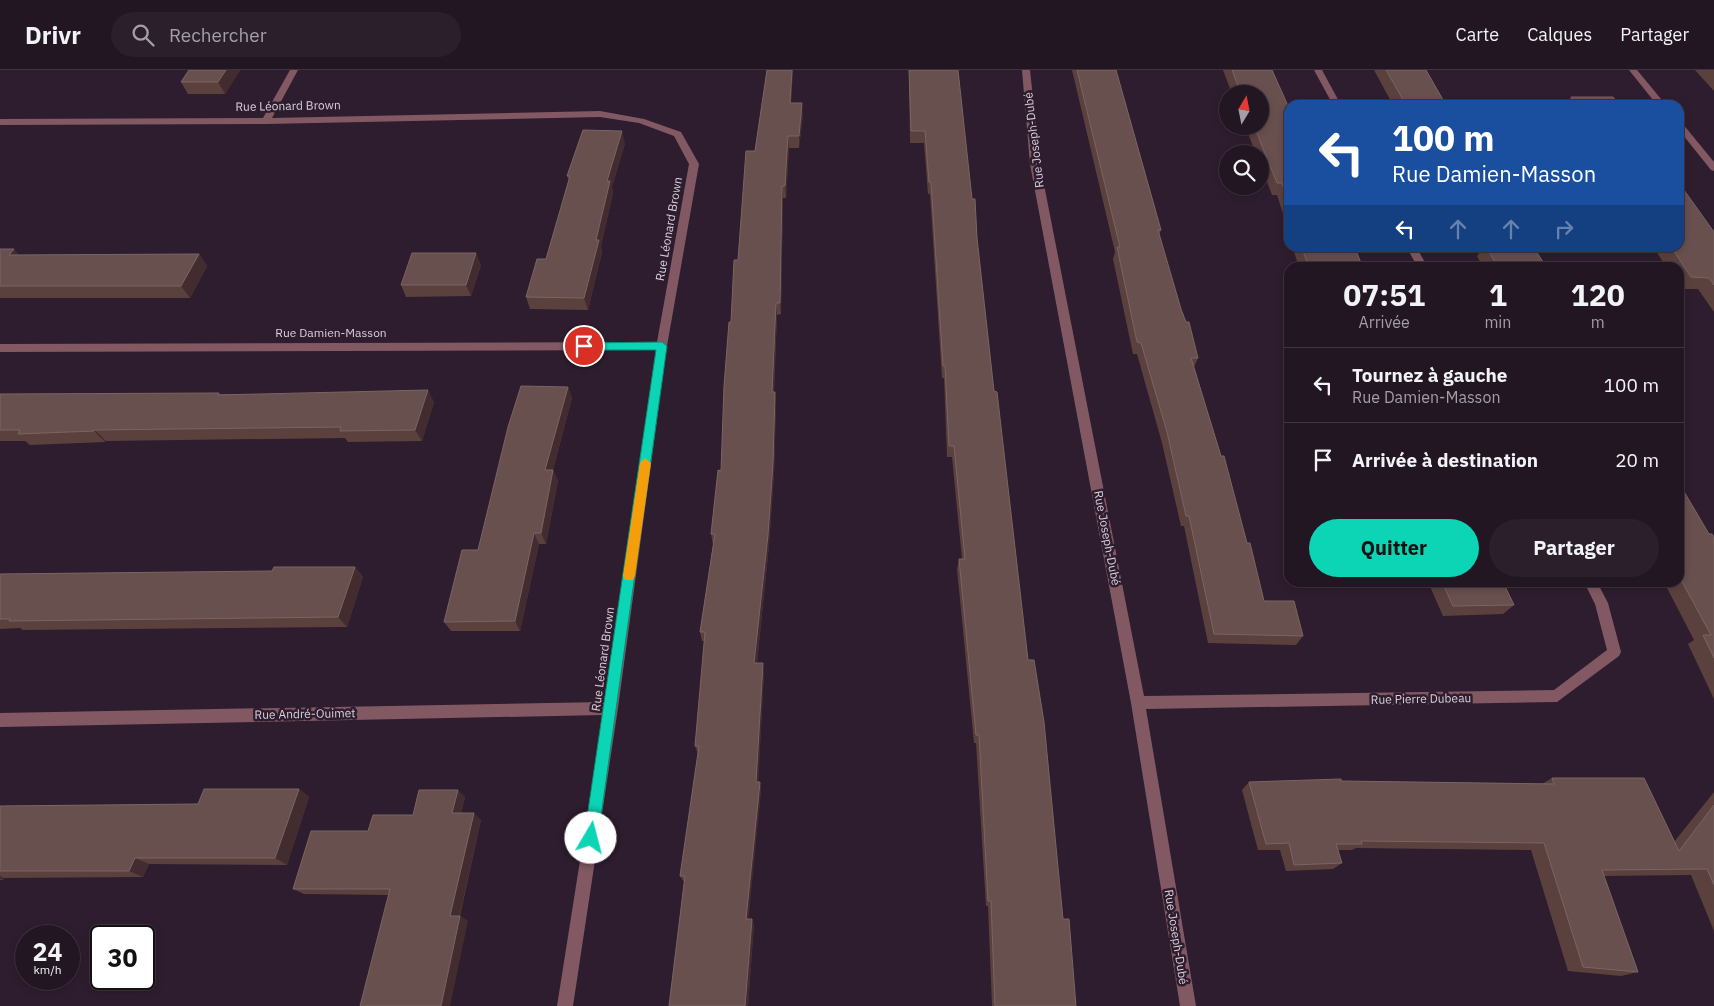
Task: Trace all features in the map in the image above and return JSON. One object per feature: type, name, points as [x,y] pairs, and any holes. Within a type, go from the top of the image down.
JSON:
[{"type":"street","points":[[266,121],[294,70]]},
{"type":"street","name":"Rue Joseph-Dubé","points":[[1026,70],[1035,164],[1138,703],[1188,1006]]},
{"type":"street","points":[[1318,70],[1333,100]]},
{"type":"street","points":[[1633,70],[1658,100]]},
{"type":"street","name":"Rue Léonard Brown","points":[[0,122],[266,121],[600,114],[641,121],[678,134],[694,164],[662,346],[565,1006]]},
{"type":"street","points":[[1684,131],[1714,168]]},
{"type":"street","name":"Rue Damien-Masson","points":[[0,348],[662,346]]},
{"type":"street","name":"Rue Pierre Dubeau","points":[[1138,703],[1557,696],[1614,652],[1601,603],[1593,587]]},
{"type":"street","name":"Rue André-Ouimet","points":[[0,720],[610,708]]},
{"type":"building","points":[[189,70],[226,70],[218,82],[181,82]]},
{"type":"building","points":[[767,70],[792,70],[790,103],[802,103],[799,136],[788,136],[785,186],[782,186],[780,303],[776,303],[772,392],[775,392],[773,463],[768,535],[754,663],[763,663],[756,782],[760,782],[746,919],[752,919],[745,1006],[669,1006],[685,876],[680,876],[699,746],[695,746],[705,632],[700,632],[715,534],[711,534],[718,470],[721,471],[724,386],[729,322],[731,322],[734,260],[738,260],[746,151],[755,151]]},
{"type":"building","points":[[909,70],[958,70],[972,199],[975,199],[977,238],[994,391],[997,392],[1028,660],[1034,660],[1044,722],[1063,919],[1069,919],[1076,1006],[995,1006],[991,901],[988,901],[979,735],[976,735],[959,559],[965,559],[954,446],[949,446],[931,182],[929,182],[925,131],[911,131]]},
{"type":"building","points":[[1077,70],[1116,70],[1161,230],[1158,230],[1181,309],[1186,322],[1189,322],[1198,358],[1191,358],[1221,456],[1224,456],[1247,543],[1250,543],[1264,601],[1294,601],[1303,636],[1214,634],[1189,516],[1186,516],[1167,432],[1141,343],[1137,342],[1117,247],[1120,247]]},
{"type":"building","points":[[1232,70],[1272,70],[1285,100],[1284,189],[1282,183],[1277,183],[1269,163],[1269,145],[1262,145],[1258,135],[1269,135],[1269,85],[1238,85]]},
{"type":"building","points":[[1386,70],[1426,70],[1443,100],[1403,100]]},
{"type":"building","points":[[1571,97],[1613,97],[1615,100],[1573,100]]},
{"type":"building","points":[[583,130],[622,131],[607,181],[610,181],[596,240],[599,240],[584,298],[526,297],[537,259],[546,259],[570,176],[567,176]]},
{"type":"building","points":[[1684,190],[1714,232],[1714,285],[1709,278],[1691,277],[1684,266],[1684,262],[1681,262],[1675,252],[1684,252]]},
{"type":"building","points":[[0,249],[14,249],[9,255],[199,254],[181,286],[0,286]]},
{"type":"building","points":[[1303,252],[1357,252],[1361,262],[1307,262]]},
{"type":"building","points":[[1489,252],[1537,252],[1543,262],[1495,262]]},
{"type":"building","points":[[412,253],[476,253],[466,285],[401,285]]},
{"type":"building","points":[[521,386],[568,387],[545,470],[553,470],[541,533],[534,533],[515,621],[444,622],[462,550],[478,550],[508,427]]},
{"type":"building","points":[[428,390],[415,430],[340,431],[341,427],[95,430],[18,434],[20,430],[0,430],[0,394],[219,393],[218,395]]},
{"type":"building","points":[[1684,492],[1709,534],[1712,534],[1714,538],[1714,658],[1703,635],[1711,635],[1684,585]]},
{"type":"building","points":[[274,567],[355,567],[338,617],[9,621],[10,619],[0,619],[0,574],[272,571]]},
{"type":"building","points":[[1444,587],[1505,587],[1514,605],[1453,606]]},
{"type":"building","points":[[1552,778],[1644,778],[1679,851],[1714,805],[1714,885],[1707,869],[1602,870],[1638,972],[1583,967],[1544,843],[1361,841],[1362,844],[1336,844],[1342,863],[1294,865],[1289,843],[1266,844],[1249,782],[1341,779],[1341,781],[1554,784]]},
{"type":"building","points":[[204,789],[299,789],[275,858],[135,858],[129,871],[0,871],[0,806],[198,804]]},
{"type":"building","points":[[419,790],[458,790],[452,813],[474,813],[450,916],[460,916],[441,1006],[360,1006],[390,889],[293,889],[311,831],[368,831],[373,815],[413,815]]},
{"type":"slow traffic","points":[[629,576],[645,463]]},
{"type":"route","points":[[584,346],[662,346],[591,838]]}]
